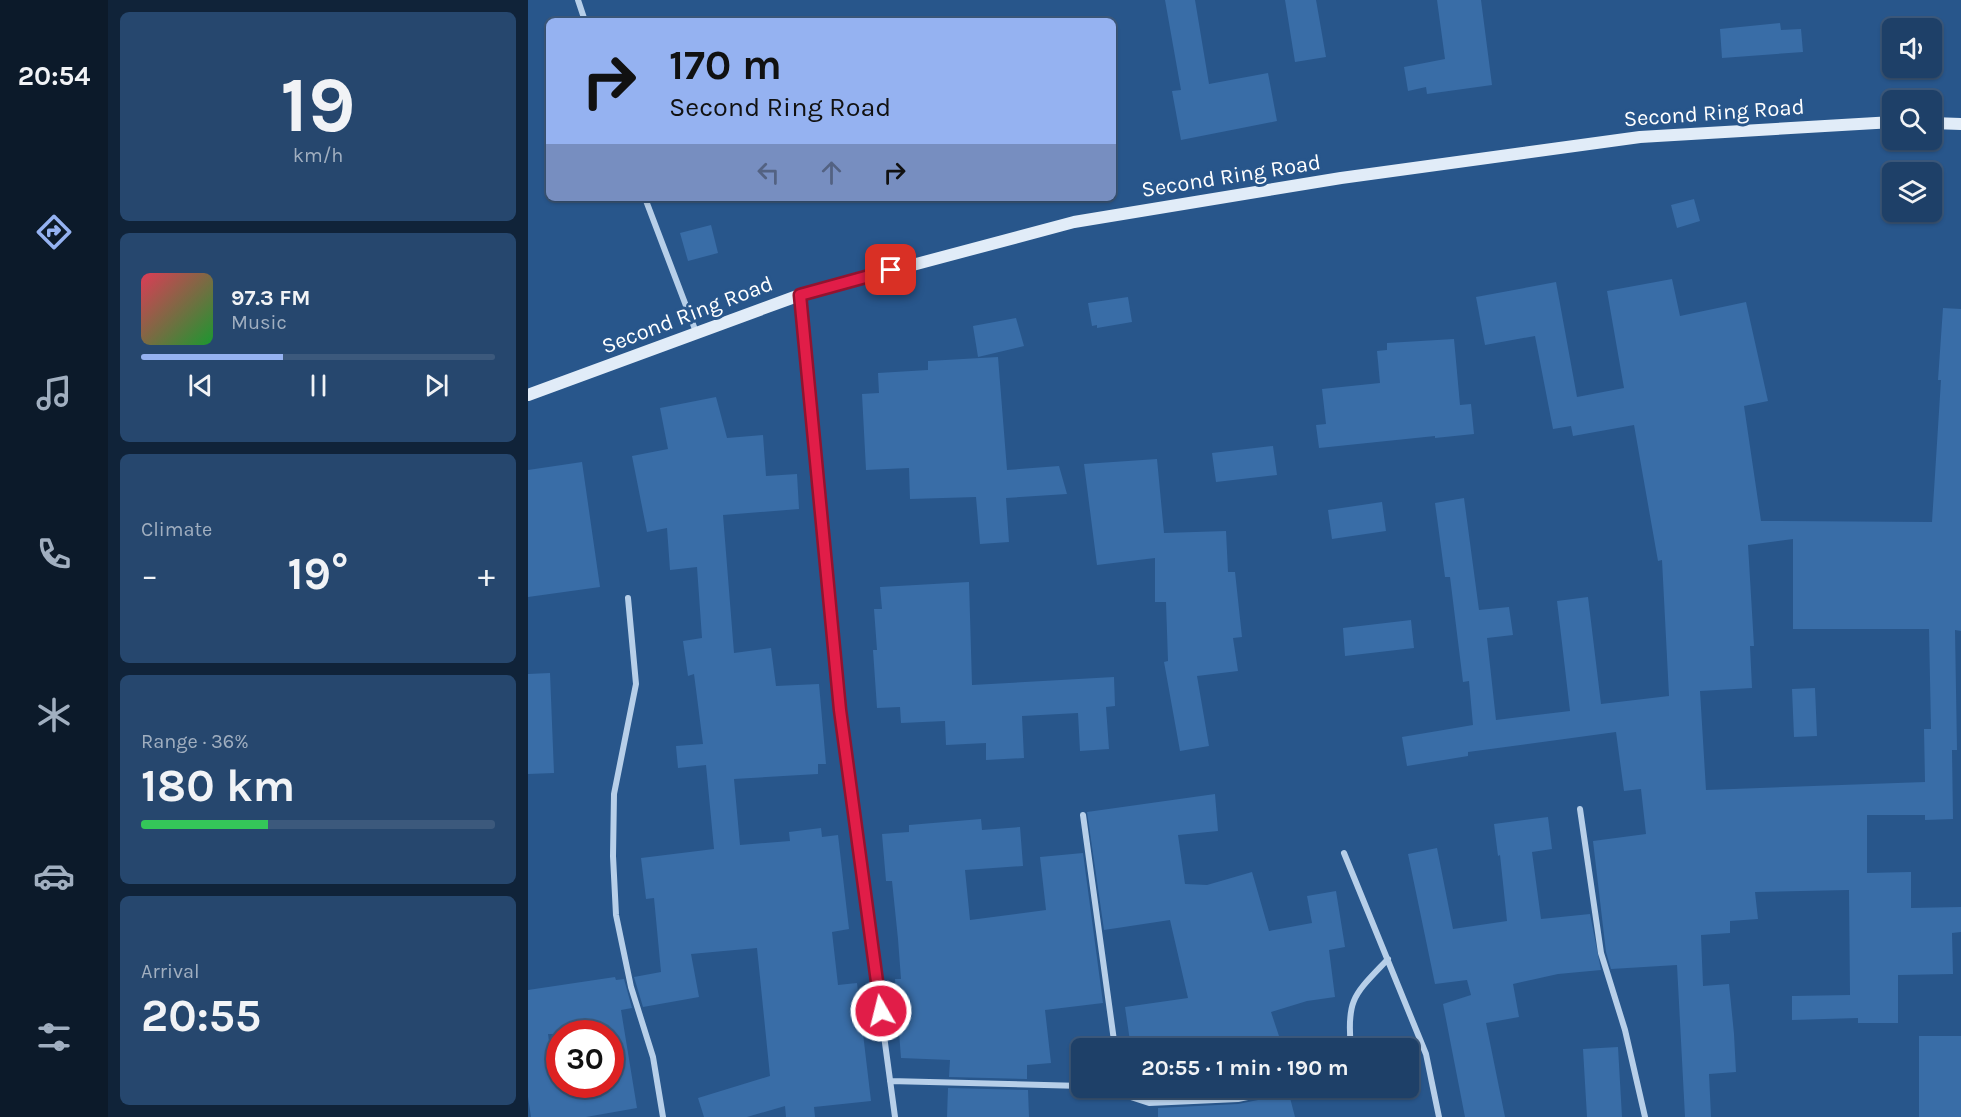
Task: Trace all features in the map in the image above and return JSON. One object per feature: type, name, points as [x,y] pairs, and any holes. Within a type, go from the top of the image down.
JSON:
[{"type":"street","points":[[578,0],[584,18]]},
{"type":"street","name":"Second Ring Road","points":[[528,395],[800,295],[1074,222],[1341,178],[1640,137],[1882,123]]},
{"type":"street","points":[[1942,123],[1961,124]]},
{"type":"street","points":[[646,201],[696,332]]},
{"type":"street","points":[[800,295],[840,710],[895,1117]]},
{"type":"street","points":[[628,598],[636,684],[614,794],[613,856],[616,915],[631,987],[653,1057],[663,1117]]},
{"type":"street","points":[[1580,809],[1601,953],[1625,1030],[1645,1117]]},
{"type":"street","points":[[1083,815],[1114,1038]]},
{"type":"street","points":[[1344,853],[1426,1054],[1438,1117]]},
{"type":"street","points":[[1350,1038],[1348,1018],[1355,994],[1388,959]]},
{"type":"street","points":[[890,1081],[1071,1086]]},
{"type":"street","points":[[1140,1098],[1149,1102],[1243,1098]]},
{"type":"building","points":[[1165,0],[1195,0],[1209,84],[1268,73],[1277,121],[1181,140],[1172,91],[1181,90]]},
{"type":"building","points":[[1285,0],[1316,0],[1326,57],[1295,62]]},
{"type":"building","points":[[1437,0],[1481,0],[1492,85],[1427,94],[1426,87],[1408,91],[1404,67],[1445,59]]},
{"type":"building","points":[[1780,23],[1781,30],[1801,29],[1803,52],[1722,58],[1720,29]]},
{"type":"building","points":[[1694,199],[1700,221],[1677,228],[1671,205]]},
{"type":"building","points":[[711,225],[718,253],[688,261],[680,233]]},
{"type":"building","points":[[1672,279],[1680,316],[1746,302],[1768,401],[1744,406],[1761,521],[1932,522],[1943,308],[1961,309],[1961,631],[1955,630],[1957,750],[1952,750],[1953,819],[1925,820],[1925,815],[1867,815],[1867,873],[1911,872],[1911,908],[1961,907],[1961,932],[1952,933],[1953,974],[1898,975],[1898,1023],[1858,1023],[1858,1018],[1792,1020],[1792,996],[1850,995],[1849,890],[1755,892],[1758,919],[1730,921],[1730,933],[1701,935],[1703,986],[1729,984],[1734,1034],[1736,1072],[1709,1074],[1711,1117],[1685,1117],[1677,965],[1611,969],[1606,952],[1593,841],[1646,834],[1641,789],[1624,791],[1616,732],[1468,752],[1468,756],[1407,766],[1402,737],[1473,725],[1469,681],[1463,682],[1450,577],[1445,577],[1435,503],[1464,498],[1479,610],[1509,607],[1513,635],[1487,638],[1496,720],[1570,711],[1557,601],[1588,597],[1601,704],[1669,696],[1662,560],[1658,561],[1634,425],[1573,436],[1571,426],[1553,429],[1535,336],[1485,345],[1476,297],[1556,282],[1577,397],[1624,388],[1607,291]],"holes":[[[1793,539],[1793,629],[1929,629],[1931,729],[1924,729],[1925,782],[1706,790],[1700,691],[1752,688],[1750,646],[1754,646],[1748,545]]]},
{"type":"building","points":[[1128,297],[1132,322],[1097,328],[1097,325],[1092,326],[1088,303]]},
{"type":"building","points":[[1016,318],[1024,346],[978,357],[973,326]]},
{"type":"building","points":[[1454,339],[1460,405],[1471,404],[1474,434],[1319,448],[1316,425],[1326,424],[1322,389],[1380,383],[1377,351],[1387,350],[1387,343]]},
{"type":"building","points":[[998,357],[1007,470],[1059,466],[1067,494],[1006,498],[1009,542],[980,544],[976,497],[910,499],[909,468],[866,470],[862,394],[879,393],[878,373],[928,370],[928,361]]},
{"type":"building","points":[[716,397],[727,438],[763,435],[766,476],[797,474],[799,509],[723,515],[734,653],[771,648],[776,686],[819,684],[826,764],[818,764],[818,774],[734,779],[740,845],[790,841],[789,832],[821,828],[822,837],[838,835],[849,929],[832,932],[838,985],[857,983],[871,1101],[814,1107],[815,1117],[786,1117],[785,1106],[747,1117],[704,1117],[698,1098],[770,1076],[757,948],[691,954],[699,997],[643,1007],[634,977],[661,972],[654,898],[646,899],[641,858],[714,849],[706,765],[678,768],[676,746],[703,744],[694,674],[688,676],[683,641],[702,638],[697,567],[670,570],[667,528],[647,532],[632,456],[668,449],[660,408]]},
{"type":"building","points":[[1273,446],[1277,475],[1216,482],[1212,453]]},
{"type":"building","points":[[1157,459],[1164,533],[1226,531],[1228,572],[1235,572],[1242,637],[1233,638],[1238,671],[1197,676],[1209,746],[1180,751],[1164,662],[1168,661],[1166,602],[1155,602],[1155,558],[1097,565],[1084,464]]},
{"type":"building","points":[[582,462],[600,587],[528,597],[528,470]]},
{"type":"building","points":[[1382,502],[1386,531],[1332,539],[1328,510]]},
{"type":"building","points":[[969,582],[972,685],[1114,677],[1115,706],[1106,707],[1109,749],[1080,751],[1078,713],[1022,716],[1024,758],[986,760],[986,743],[946,745],[945,721],[901,723],[900,707],[877,708],[873,650],[877,650],[874,609],[882,609],[880,587]]},
{"type":"building","points":[[1411,620],[1414,648],[1345,656],[1343,628]]},
{"type":"building","points":[[550,673],[554,773],[528,774],[528,674]]},
{"type":"building","points":[[1815,688],[1817,736],[1794,737],[1792,689]]},
{"type":"building","points":[[1215,794],[1218,831],[1178,835],[1185,884],[1207,885],[1252,872],[1269,931],[1312,923],[1307,896],[1336,891],[1345,947],[1329,950],[1335,997],[1307,1001],[1271,1012],[1280,1038],[1130,1038],[1125,1007],[1188,998],[1170,920],[1104,930],[1087,812]]},
{"type":"building","points":[[1548,817],[1552,849],[1532,852],[1541,919],[1590,914],[1601,970],[1558,974],[1513,984],[1519,1017],[1486,1023],[1505,1117],[1465,1117],[1443,1004],[1471,995],[1467,980],[1435,984],[1408,854],[1437,848],[1453,929],[1507,921],[1500,855],[1498,856],[1494,824]]},
{"type":"building","points":[[981,819],[982,830],[1020,827],[1023,866],[965,870],[970,920],[1046,910],[1040,857],[1083,853],[1103,1003],[1045,1010],[1051,1063],[1027,1065],[1027,1079],[949,1077],[950,1060],[901,1058],[895,979],[901,979],[898,939],[892,881],[886,881],[882,834],[909,832],[909,825]]},
{"type":"building","points":[[615,977],[616,980],[624,979],[632,1008],[621,1010],[623,1020],[546,1020],[546,1098],[624,1098],[624,1028],[637,1108],[586,1117],[531,1117],[528,1097],[528,990]]},
{"type":"building","points":[[1919,1036],[1961,1036],[1961,1117],[1919,1117]]},
{"type":"building","points":[[1618,1047],[1622,1117],[1587,1117],[1583,1049]]},
{"type":"building","points":[[948,1088],[1028,1090],[1029,1117],[947,1117]]},
{"type":"building","points":[[1269,1098],[1290,1098],[1295,1117],[1158,1117],[1158,1108],[1238,1104]]},
{"type":"route","points":[[881,1011],[840,710],[800,295],[891,270]]}]
